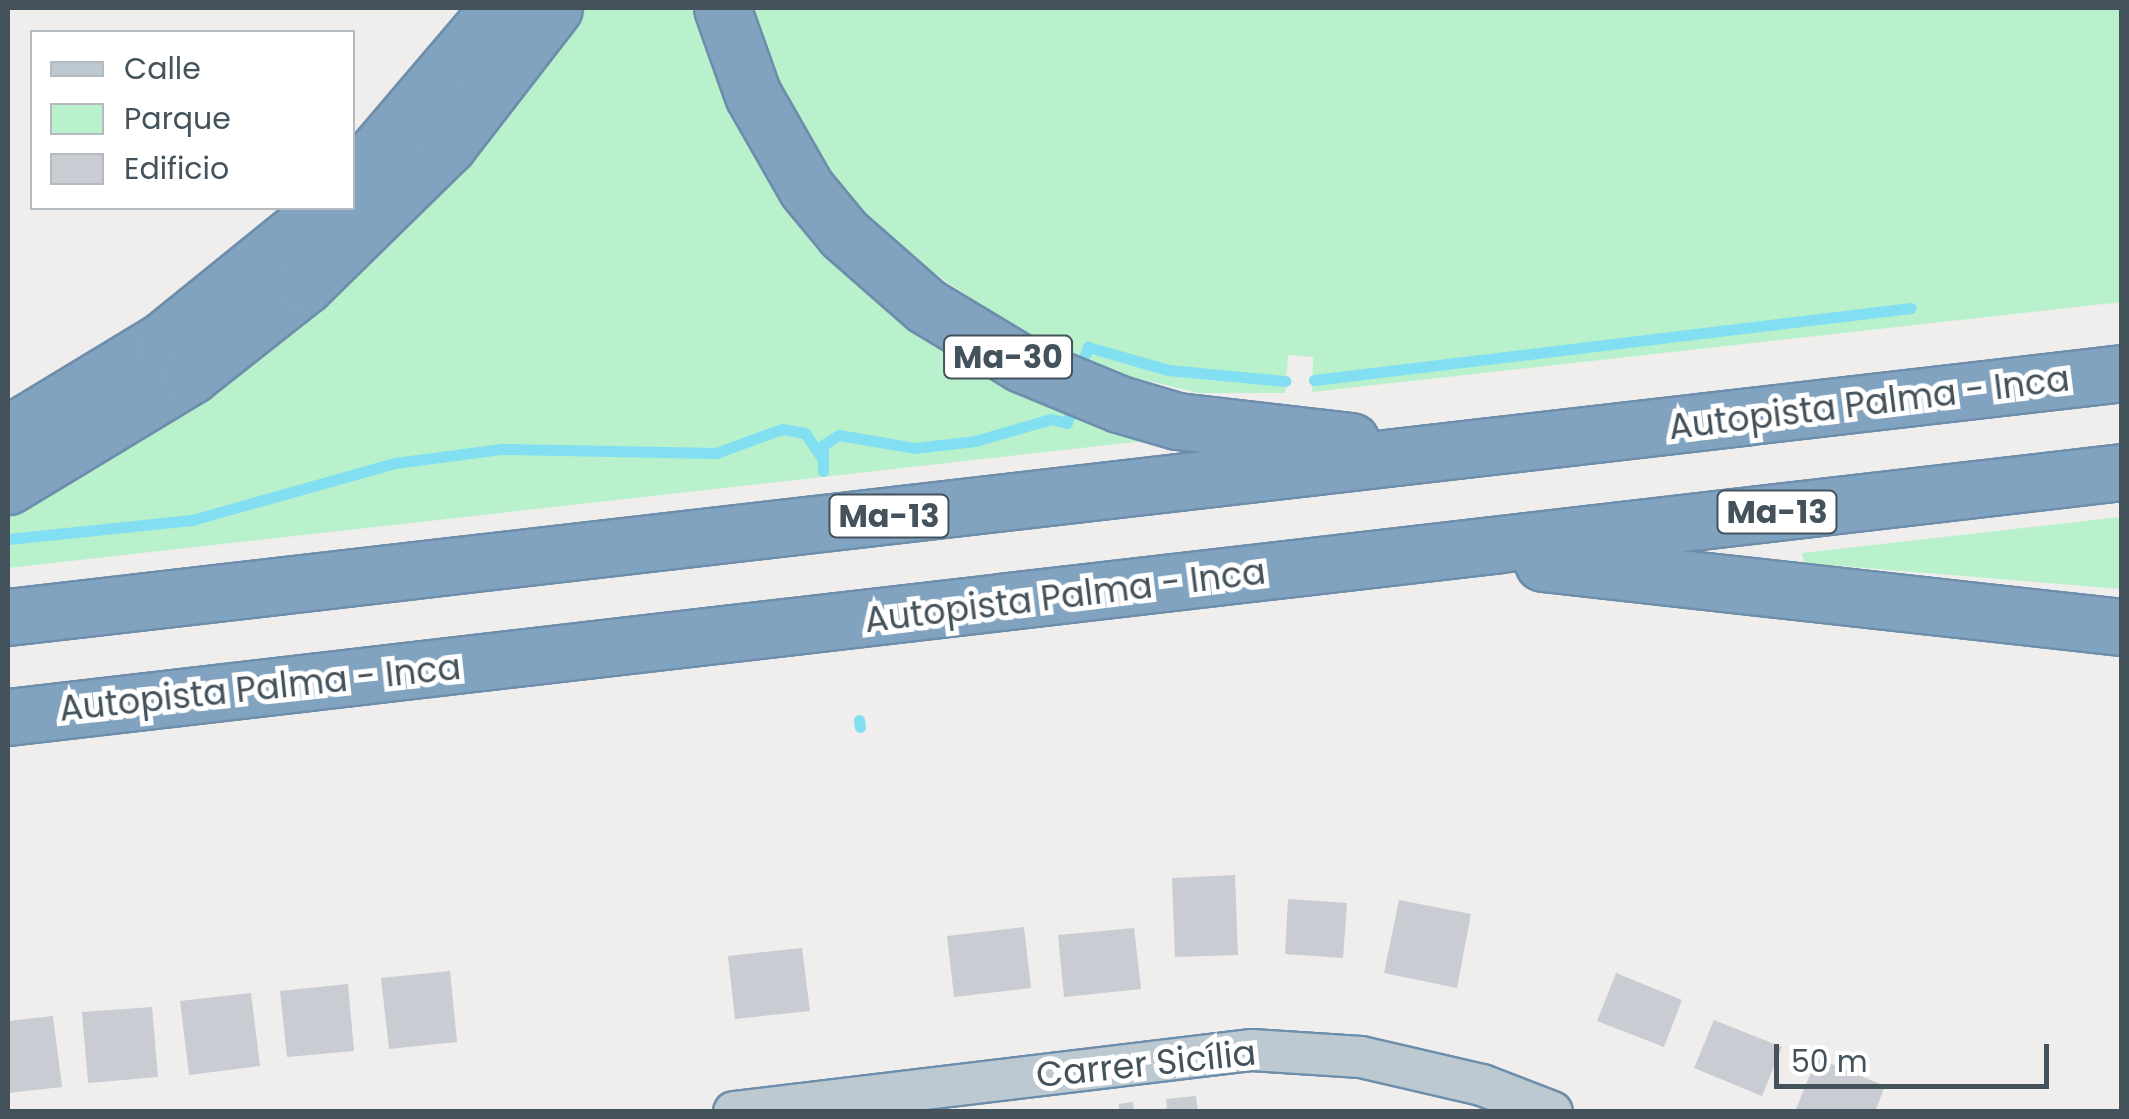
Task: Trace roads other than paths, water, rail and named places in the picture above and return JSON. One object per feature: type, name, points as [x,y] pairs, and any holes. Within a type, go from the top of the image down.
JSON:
[{"type":"highway","points":[[355,177],[500,8]]},
{"type":"highway","points":[[8,486],[190,376],[305,286],[448,145],[554,8]]},
{"type":"highway","name":"Ma-30","points":[[722,8],[753,95],[806,188],[886,273],[973,337],[1070,386],[1177,420],[1459,452]]},
{"type":"highway","points":[[8,434],[163,340],[324,210]]},
{"type":"highway","name":"Autopista Palma - Inca","points":[[8,617],[2122,373]]},
{"type":"highway","name":"Autopista Palma - Inca","points":[[8,717],[2122,472]]},
{"type":"highway","points":[[1432,554],[2122,626]]},
{"type":"highway","points":[[1939,608],[2122,646]]},
{"type":"street","name":"Carrer Sicília","points":[[734,1112],[1252,1050],[1361,1057],[1482,1085],[1552,1112]]},
{"type":"waterway","points":[[1314,380],[1911,308]]},
{"type":"waterway","points":[[1085,355],[1088,347],[1168,370],[1285,381]]},
{"type":"waterway","points":[[823,471],[823,445],[839,435],[914,448],[975,441],[1051,419],[1067,423],[1069,416]]},
{"type":"waterway","points":[[8,539],[192,520],[395,463],[502,449],[716,453],[782,429],[805,433],[822,458]]},
{"type":"waterway","points":[[859,720],[860,727]]}]
